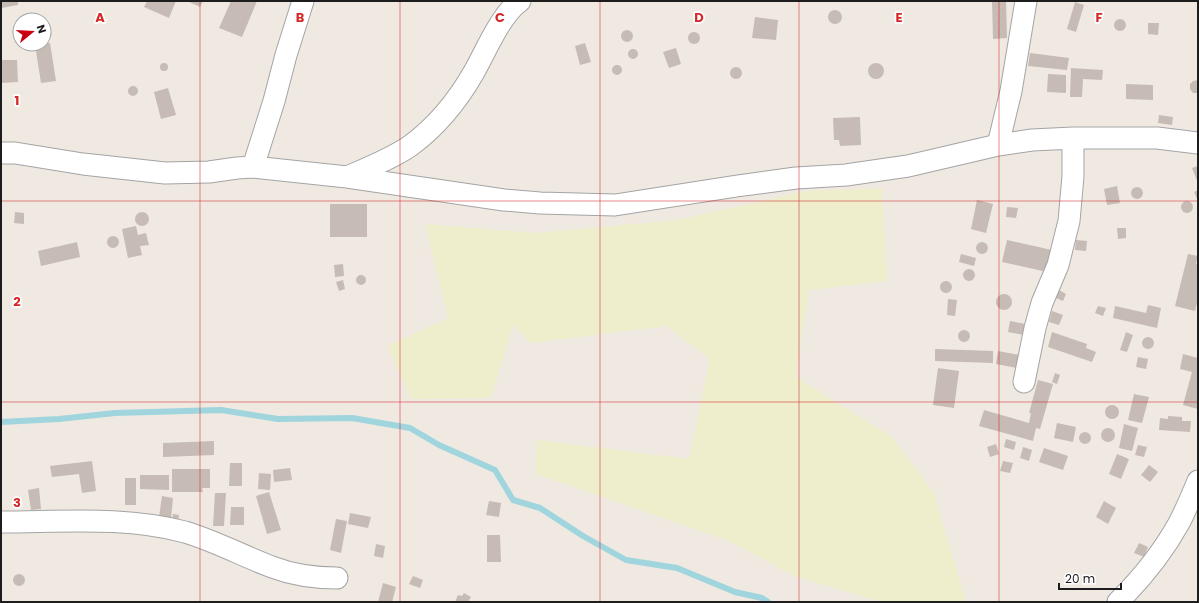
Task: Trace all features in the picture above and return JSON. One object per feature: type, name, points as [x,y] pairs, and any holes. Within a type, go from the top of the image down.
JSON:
[{"type":"street","points":[[253,167],[303,1]]},
{"type":"street","points":[[347,177],[410,146],[434,125],[473,74],[495,33],[514,6],[520,1]]},
{"type":"street","points":[[998,145],[1010,90],[1026,1]]},
{"type":"street","points":[[1,152],[83,164],[165,173],[209,172],[253,167],[347,177],[540,204],[615,205],[796,178],[846,175],[908,166],[998,145],[1032,140],[1073,138],[1157,138],[1198,143]]},
{"type":"street","points":[[1024,382],[1042,302],[1058,265],[1069,221],[1073,176],[1073,138]]},
{"type":"street","points":[[1118,602],[1156,558],[1178,524],[1198,481]]},
{"type":"street","points":[[1,522],[109,521],[147,524],[185,532],[220,544],[273,567],[292,573],[306,576],[337,578]]},
{"type":"green space","points":[[882,188],[887,281],[809,290],[796,377],[892,437],[934,493],[966,602],[881,602],[794,576],[729,541],[536,474],[537,440],[689,459],[710,359],[666,326],[531,343],[513,325],[491,398],[411,399],[387,346],[448,318],[425,224],[536,233],[677,220],[806,191]]},
{"type":"building","points":[[1,1],[18,1],[18,5],[1,8]]},
{"type":"building","points":[[147,1],[176,1],[169,18],[144,7]]},
{"type":"building","points":[[187,1],[203,1],[200,7]]},
{"type":"building","points":[[231,1],[257,1],[242,37],[219,28]]},
{"type":"building","points":[[992,1],[1006,1],[1007,38],[993,39]]},
{"type":"building","points":[[1075,2],[1084,5],[1076,32],[1067,29]]},
{"type":"building","points":[[835,10],[840,12],[842,17],[840,22],[835,24],[830,22],[828,17],[830,12]]},
{"type":"building","points":[[755,17],[778,20],[776,40],[752,38]]},
{"type":"building","points":[[1118,19],[1122,19],[1126,25],[1122,31],[1118,31],[1114,27],[1114,23]]},
{"type":"building","points":[[1148,23],[1159,23],[1158,35],[1148,34]]},
{"type":"building","points":[[625,30],[629,30],[633,36],[629,42],[625,42],[621,38],[621,34]]},
{"type":"building","points":[[692,32],[696,32],[700,38],[696,44],[692,44],[688,40],[688,36]]},
{"type":"building","points":[[585,43],[591,62],[580,65],[575,46]]},
{"type":"building","points":[[676,48],[681,64],[669,68],[663,52]]},
{"type":"building","points":[[631,49],[635,49],[637,50],[637,58],[631,59],[628,56],[628,52]]},
{"type":"building","points":[[36,52],[51,52],[56,81],[41,83]]},
{"type":"building","points":[[1030,53],[1069,58],[1067,70],[1028,66]]},
{"type":"building","points":[[1,60],[17,60],[18,82],[1,83]]},
{"type":"building","points":[[164,63],[167,64],[167,70],[164,71],[161,70],[160,67],[161,64]]},
{"type":"building","points":[[876,63],[883,68],[884,71],[879,78],[876,79],[869,74],[868,71],[873,64]]},
{"type":"building","points":[[615,65],[619,65],[621,66],[621,74],[615,75],[612,72],[612,68]]},
{"type":"building","points":[[734,67],[738,67],[742,73],[738,79],[734,79],[730,75],[730,71]]},
{"type":"building","points":[[1071,68],[1103,70],[1102,80],[1083,79],[1082,97],[1070,97]]},
{"type":"building","points":[[1048,74],[1066,75],[1066,93],[1047,92]]},
{"type":"building","points":[[1198,80],[1198,93],[1193,93],[1190,89],[1190,84],[1193,81]]},
{"type":"building","points":[[1126,84],[1153,85],[1153,100],[1126,99]]},
{"type":"building","points":[[131,86],[135,86],[137,87],[137,95],[131,96],[128,93],[128,89]]},
{"type":"building","points":[[168,88],[176,115],[161,119],[154,92]]},
{"type":"building","points":[[1159,115],[1173,117],[1172,125],[1158,123]]},
{"type":"building","points":[[860,117],[861,145],[840,146],[839,140],[834,140],[833,118]]},
{"type":"building","points":[[1198,166],[1198,183],[1192,168]]},
{"type":"building","points":[[1117,186],[1120,203],[1107,205],[1104,189]]},
{"type":"building","points":[[1135,187],[1139,187],[1143,193],[1139,199],[1135,199],[1131,195],[1131,191]]},
{"type":"building","points":[[1198,190],[1198,201],[1194,192]]},
{"type":"building","points":[[977,200],[993,204],[986,233],[971,229]]},
{"type":"building","points":[[1185,201],[1189,201],[1193,207],[1189,213],[1185,213],[1181,209],[1181,205]]},
{"type":"building","points":[[330,204],[367,204],[367,237],[330,237]]},
{"type":"building","points":[[1007,207],[1018,208],[1016,218],[1006,217]]},
{"type":"building","points":[[15,212],[24,213],[24,224],[14,223]]},
{"type":"building","points":[[142,212],[147,214],[149,219],[147,224],[142,226],[137,224],[135,219],[137,214]]},
{"type":"building","points":[[136,226],[138,235],[146,233],[149,245],[140,246],[142,255],[128,258],[122,229]]},
{"type":"building","points":[[1117,228],[1126,228],[1126,238],[1118,239]]},
{"type":"building","points":[[113,236],[117,238],[119,242],[117,246],[113,248],[109,246],[107,242],[109,238]]},
{"type":"building","points":[[1007,240],[1052,250],[1047,272],[1002,262]]},
{"type":"building","points":[[1076,240],[1087,241],[1086,251],[1075,250]]},
{"type":"building","points":[[77,242],[80,257],[41,266],[38,251]]},
{"type":"building","points":[[980,242],[984,242],[988,248],[984,254],[980,254],[976,250],[976,246]]},
{"type":"building","points":[[961,254],[976,258],[974,266],[959,262]]},
{"type":"building","points":[[1188,254],[1198,256],[1196,264],[1198,265],[1198,299],[1195,311],[1175,306]]},
{"type":"building","points":[[343,264],[344,276],[335,277],[334,265]]},
{"type":"building","points":[[967,269],[971,269],[975,275],[971,281],[967,281],[963,277],[963,273]]},
{"type":"building","points":[[359,275],[363,275],[365,276],[365,284],[359,285],[356,282],[356,278]]},
{"type":"building","points":[[343,280],[345,289],[339,291],[336,282]]},
{"type":"building","points":[[944,281],[948,281],[952,287],[948,293],[944,293],[940,289],[940,285]]},
{"type":"building","points":[[1059,290],[1066,294],[1063,301],[1056,298]]},
{"type":"building","points":[[1004,294],[1011,299],[1012,302],[1007,309],[1004,310],[997,305],[996,302],[1001,295]]},
{"type":"building","points":[[948,299],[957,300],[955,316],[947,315]]},
{"type":"building","points":[[1148,305],[1161,308],[1157,328],[1113,318],[1115,306],[1146,313]]},
{"type":"building","points":[[1098,306],[1106,308],[1103,316],[1095,313]]},
{"type":"building","points":[[1052,311],[1063,315],[1059,325],[1049,322]]},
{"type":"building","points":[[1010,321],[1026,324],[1024,335],[1008,332]]},
{"type":"building","points":[[962,330],[966,330],[970,336],[966,342],[962,342],[958,338],[958,334]]},
{"type":"building","points":[[1052,332],[1087,344],[1086,348],[1096,352],[1092,362],[1048,347]]},
{"type":"building","points":[[1126,332],[1133,335],[1127,352],[1120,350]]},
{"type":"building","points":[[1146,337],[1150,337],[1154,343],[1150,349],[1146,349],[1142,345],[1142,341]]},
{"type":"building","points":[[935,349],[993,351],[993,363],[935,361]]},
{"type":"building","points":[[998,351],[1020,355],[1017,368],[996,364]]},
{"type":"building","points":[[1183,354],[1198,358],[1198,409],[1183,405],[1192,372],[1180,369]]},
{"type":"building","points":[[1138,357],[1148,359],[1146,369],[1136,367]]},
{"type":"building","points":[[938,368],[959,371],[954,408],[933,405]]},
{"type":"building","points":[[1055,373],[1060,375],[1057,384],[1052,382]]},
{"type":"building","points":[[1038,380],[1053,384],[1040,429],[1036,428],[1033,441],[979,426],[984,410],[1029,423],[1031,413],[1029,413]]},
{"type":"building","points":[[1134,394],[1149,397],[1142,423],[1128,420]]},
{"type":"building","points":[[1109,405],[1115,405],[1119,409],[1119,415],[1115,419],[1109,419],[1105,415],[1105,409]]},
{"type":"building","points":[[1168,416],[1182,417],[1182,421],[1191,421],[1190,432],[1159,430],[1160,418],[1168,419]]},
{"type":"building","points":[[1057,423],[1076,427],[1073,442],[1054,438]]},
{"type":"building","points":[[1124,424],[1138,428],[1132,451],[1119,448]]},
{"type":"building","points":[[1108,428],[1113,430],[1115,435],[1113,440],[1108,442],[1103,440],[1101,435],[1103,430]]},
{"type":"building","points":[[1083,432],[1087,432],[1091,438],[1087,444],[1083,444],[1079,440],[1079,436]]},
{"type":"building","points":[[1006,439],[1016,442],[1014,450],[1004,447]]},
{"type":"building","points":[[214,441],[214,455],[163,457],[163,443]]},
{"type":"building","points":[[996,444],[999,454],[990,457],[987,447]]},
{"type":"building","points":[[1138,445],[1147,447],[1144,457],[1135,455]]},
{"type":"building","points":[[1023,447],[1032,450],[1029,461],[1020,458]]},
{"type":"building","points":[[1044,448],[1068,456],[1063,470],[1039,462]]},
{"type":"building","points":[[1117,454],[1129,459],[1121,479],[1109,474]]},
{"type":"building","points":[[92,461],[96,491],[82,493],[79,474],[52,477],[50,466]]},
{"type":"building","points":[[1003,461],[1013,463],[1010,473],[1000,471]]},
{"type":"building","points":[[230,463],[242,463],[242,486],[229,486]]},
{"type":"building","points":[[1149,465],[1158,472],[1150,482],[1141,475]]},
{"type":"building","points":[[290,468],[292,480],[274,482],[273,470]]},
{"type":"building","points":[[172,469],[210,469],[210,488],[202,488],[203,492],[172,492]]},
{"type":"building","points":[[259,473],[271,474],[270,490],[258,489]]},
{"type":"building","points":[[140,475],[169,475],[169,490],[140,489]]},
{"type":"building","points":[[125,478],[136,478],[136,505],[125,505]]},
{"type":"building","points":[[39,488],[41,509],[31,510],[28,490]]},
{"type":"building","points":[[269,492],[281,530],[267,534],[256,496]]},
{"type":"building","points":[[215,493],[226,493],[224,526],[213,526]]},
{"type":"building","points":[[162,496],[173,498],[171,519],[159,517]]},
{"type":"building","points":[[489,501],[501,503],[499,517],[486,515]]},
{"type":"building","points":[[1104,501],[1116,508],[1108,524],[1096,517]]},
{"type":"building","points":[[231,507],[244,507],[244,525],[230,525]]},
{"type":"building","points":[[350,513],[371,517],[368,528],[348,524]]},
{"type":"building","points":[[173,514],[179,515],[178,523],[172,522]]},
{"type":"building","points":[[336,519],[347,521],[341,553],[330,550]]},
{"type":"building","points":[[487,535],[500,535],[501,562],[487,562]]},
{"type":"building","points":[[1139,543],[1148,547],[1144,557],[1134,553]]},
{"type":"building","points":[[376,544],[385,546],[383,558],[374,556]]},
{"type":"building","points":[[17,574],[21,574],[25,580],[21,586],[17,586],[13,582],[13,578]]},
{"type":"building","points":[[413,576],[423,580],[420,588],[409,584]]},
{"type":"building","points":[[383,583],[396,587],[392,602],[378,602]]},
{"type":"building","points":[[464,593],[471,597],[468,602],[455,602],[458,595],[462,596]]},
{"type":"waterway","points":[[1,422],[59,419],[115,413],[221,410],[278,419],[352,418],[410,428],[439,445],[495,470],[513,500],[540,508],[583,536],[626,560],[677,568],[735,592],[762,598],[768,602]]}]
